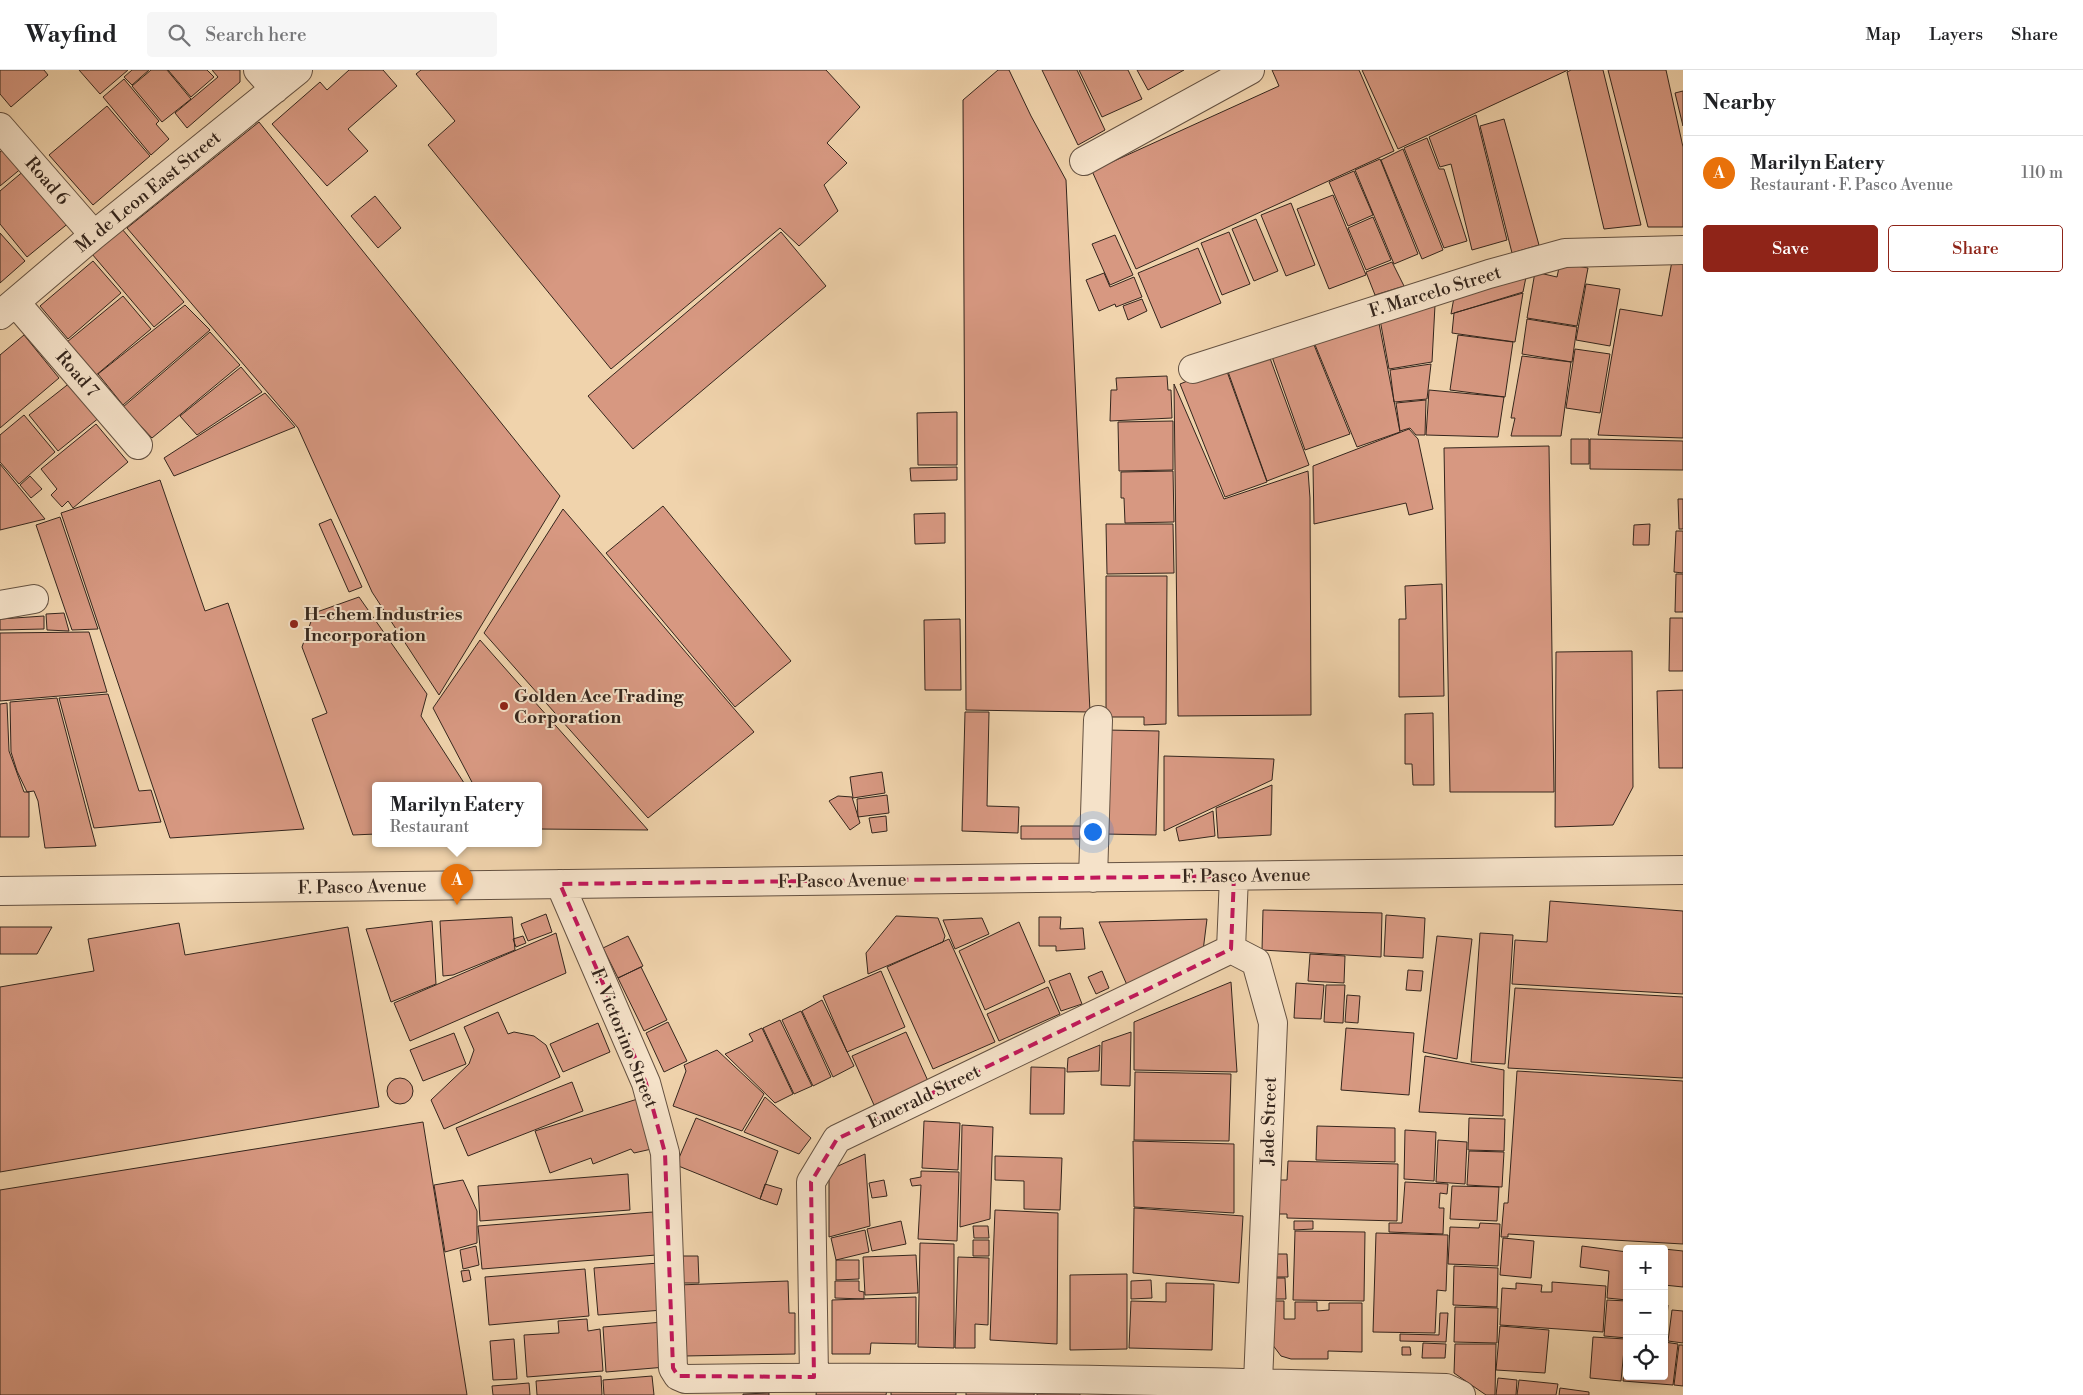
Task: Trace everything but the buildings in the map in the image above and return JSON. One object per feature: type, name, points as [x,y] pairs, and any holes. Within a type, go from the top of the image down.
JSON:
[{"type":"street","name":"M. de Leon East Street","points":[[8,309],[94,235],[267,80],[298,70]]},
{"type":"street","points":[[1084,161],[1250,70]]},
{"type":"street","name":"Road 6","points":[[0,126],[94,235]]},
{"type":"street","name":"F. Marcelo Street","points":[[1194,369],[1480,277],[1565,253],[1683,250]]},
{"type":"street","name":"Road 7","points":[[8,309],[138,445]]},
{"type":"street","points":[[0,605],[34,599]]},
{"type":"street","points":[[1093,878],[1098,720]]},
{"type":"street","name":"F. Pasco Avenue","points":[[0,892],[1683,870]]},
{"type":"street","points":[[1231,949],[1234,876]]},
{"type":"street","name":"F. Victorino Street","points":[[560,884],[646,1083],[665,1153],[673,1368],[678,1376],[685,1379],[814,1377]]},
{"type":"street","name":"Emerald Street","points":[[814,1377],[811,1182],[837,1139],[1231,949]]},
{"type":"street","name":"Jade Street","points":[[1231,949],[1256,962],[1273,1023],[1258,1382]]},
{"type":"street","points":[[814,1377],[1258,1382],[1446,1388],[1461,1395]]},
{"type":"highlighted area","points":[[1234,876],[1231,949],[837,1139],[811,1182],[814,1377],[678,1376],[673,1368],[665,1153],[646,1083],[560,884]]},
{"type":"place","name":"H-chem Industries Incorporation","points":[[294,624]]},
{"type":"place","name":"Golden Ace Trading Corporation","points":[[504,706]]},
{"type":"place","name":"Marilyn Eatery","points":[[457,905]]}]
